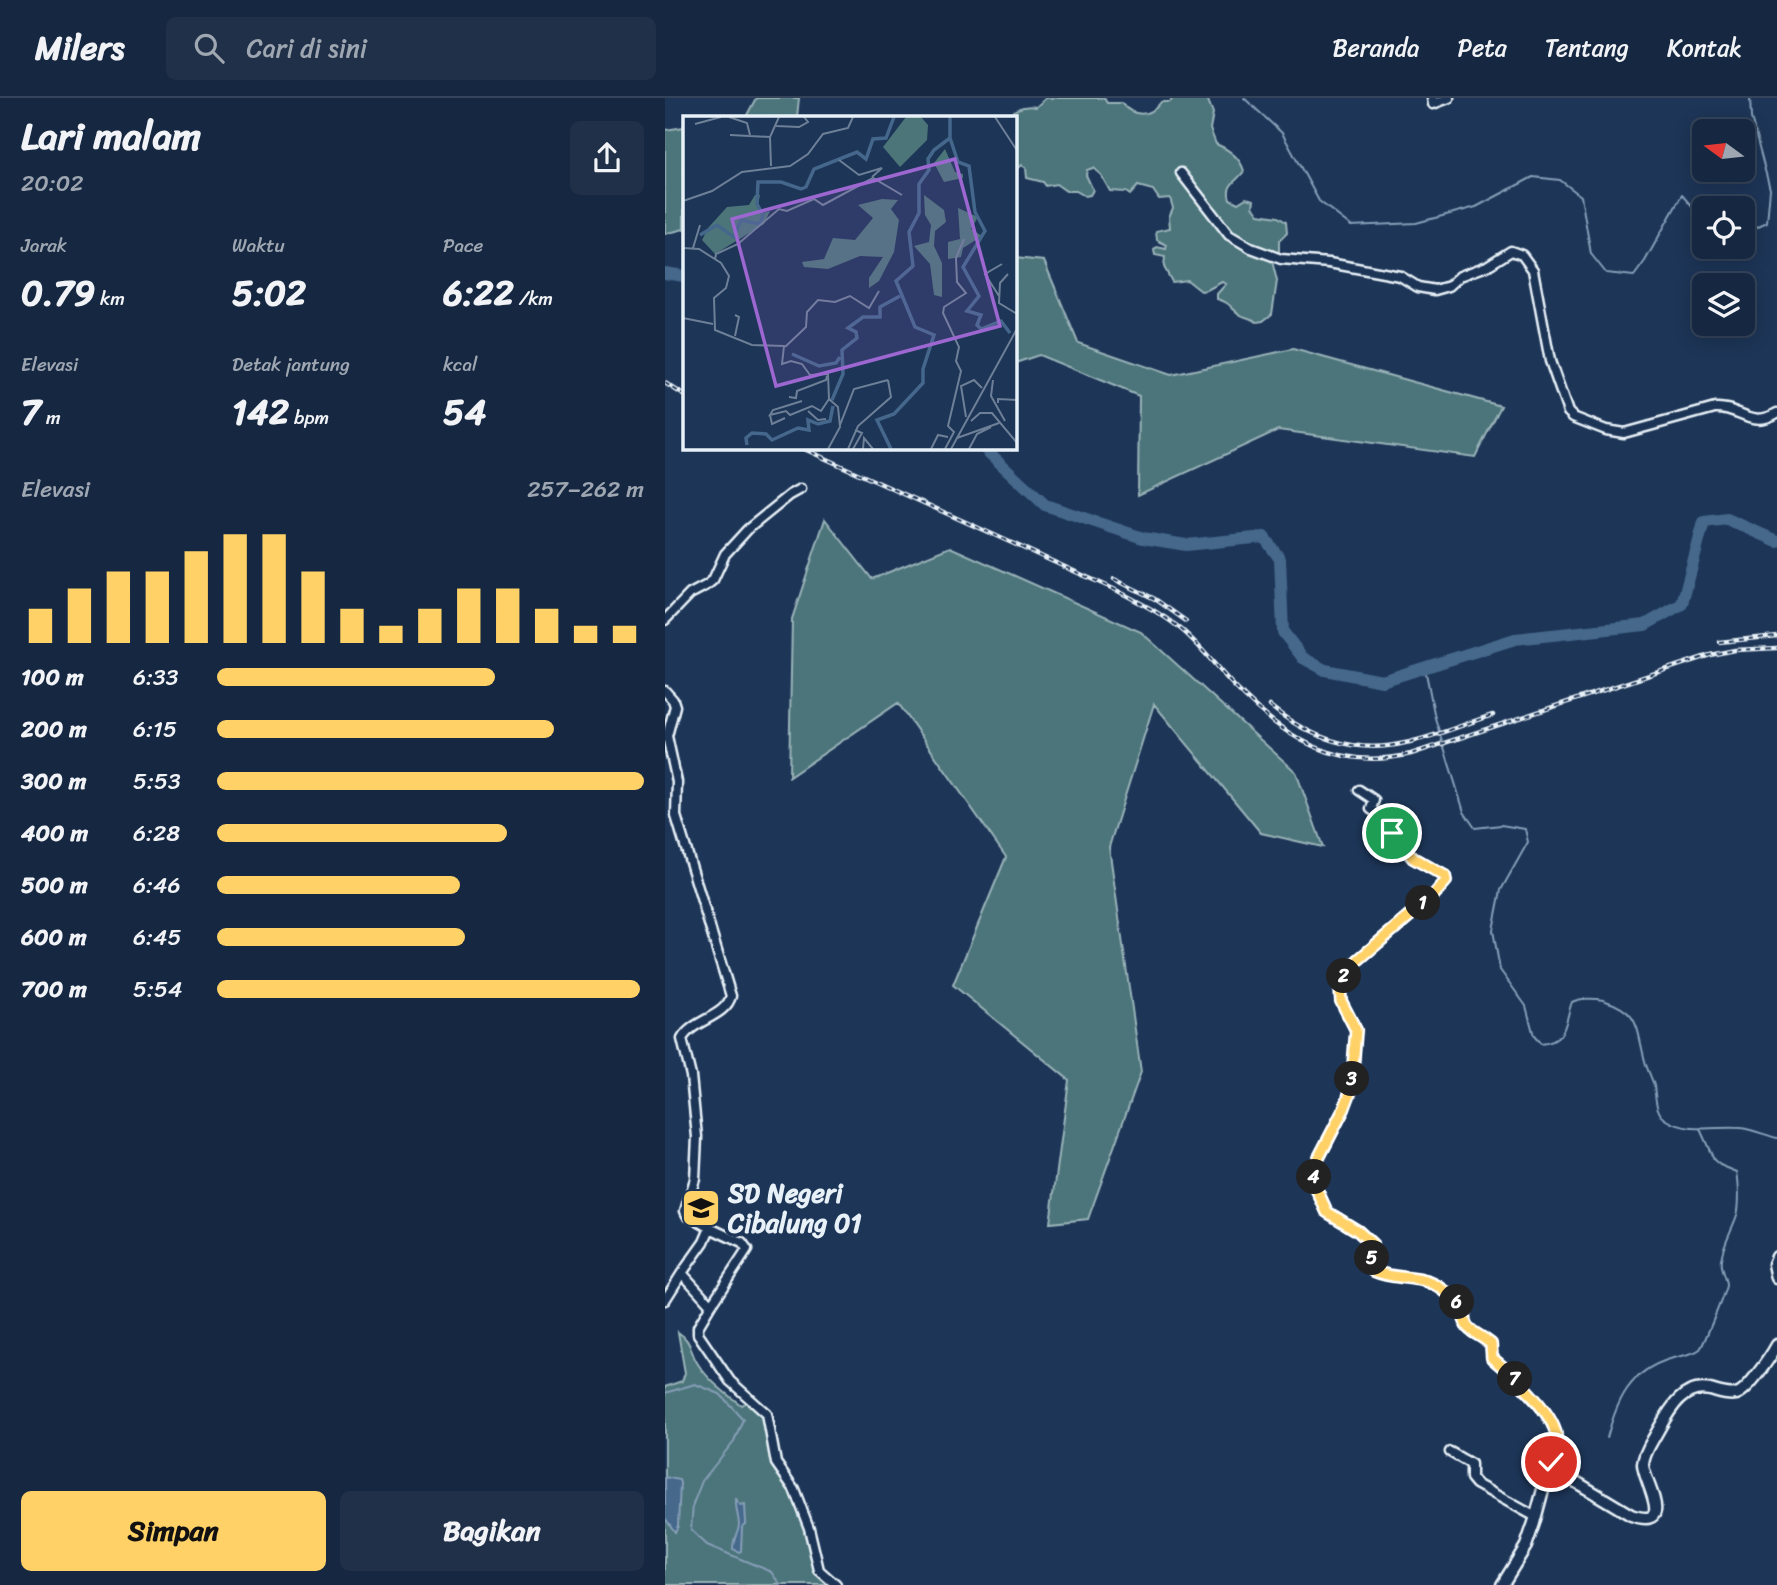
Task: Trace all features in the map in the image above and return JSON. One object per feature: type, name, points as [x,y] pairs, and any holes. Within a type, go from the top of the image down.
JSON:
[{"type":"street","points":[[1432,98],[1433,104],[1449,98]]},
{"type":"street","points":[[1181,173],[1233,238],[1251,248],[1287,261],[1329,263],[1400,276],[1418,287],[1435,290],[1449,286],[1460,276],[1492,264],[1509,252],[1518,253],[1533,270],[1550,361],[1567,408],[1573,416],[1593,425],[1624,433],[1714,408],[1727,409],[1756,419],[1769,418],[1777,413]]},
{"type":"street","points":[[665,620],[690,594],[713,580],[725,554],[748,529],[801,489]]},
{"type":"street","points":[[665,691],[675,706],[667,736],[677,782],[676,816],[731,996],[726,1006],[687,1032],[682,1041],[691,1076],[697,1137],[695,1179],[685,1211],[687,1215],[709,1228],[742,1242],[747,1250],[711,1305],[697,1332],[730,1381],[767,1415],[776,1463],[794,1489],[809,1528],[817,1566],[822,1574],[836,1585]]},
{"type":"street","points":[[1359,790],[1374,800],[1371,809],[1392,823],[1392,833],[1410,856],[1445,876],[1446,881],[1433,896],[1365,953],[1342,981],[1341,1001],[1356,1030],[1351,1091],[1314,1168],[1314,1183],[1327,1212],[1358,1231],[1372,1244],[1371,1266],[1374,1271],[1437,1285],[1446,1289],[1451,1298],[1465,1306],[1465,1325],[1491,1344],[1492,1358],[1524,1388],[1550,1422],[1556,1438],[1536,1517],[1523,1553],[1502,1585]]},
{"type":"street","points":[[665,1300],[704,1242],[709,1228]]},
{"type":"street","points":[[1776,1263],[1777,1278]]},
{"type":"street","points":[[682,1273],[711,1305]]},
{"type":"street","points":[[1550,1469],[1556,1470],[1627,1513],[1641,1517],[1651,1516],[1656,1503],[1644,1472],[1643,1460],[1679,1399],[1685,1393],[1699,1389],[1739,1394],[1748,1386],[1777,1345]]},
{"type":"street","points":[[1450,1452],[1471,1464],[1471,1478],[1476,1484],[1536,1517]]},
{"type":"green space","points":[[756,98],[799,98],[797,116],[747,116]]},
{"type":"green space","points":[[1046,98],[1104,98],[1107,103],[1121,103],[1131,111],[1141,114],[1152,111],[1161,102],[1170,102],[1173,98],[1207,98],[1213,113],[1210,129],[1216,144],[1233,154],[1244,171],[1230,186],[1230,199],[1238,203],[1246,198],[1254,200],[1253,206],[1259,214],[1278,217],[1286,222],[1287,233],[1279,241],[1279,252],[1272,261],[1277,281],[1272,314],[1257,322],[1237,313],[1226,302],[1217,299],[1217,294],[1226,284],[1222,282],[1201,291],[1187,280],[1172,282],[1164,267],[1165,257],[1155,255],[1154,250],[1157,247],[1166,249],[1167,245],[1157,240],[1156,231],[1170,228],[1169,217],[1173,208],[1170,198],[1159,199],[1153,190],[1138,186],[1130,195],[1126,192],[1110,191],[1101,175],[1093,168],[1087,170],[1086,175],[1093,190],[1090,195],[1085,196],[1076,191],[1066,191],[1056,184],[1046,186],[1043,182],[1027,178],[1026,168],[1022,165],[1017,169],[1017,116],[1009,116],[1021,108],[1036,107]]},
{"type":"green space","points":[[683,127],[683,229],[665,234],[665,130]]},
{"type":"green space","points":[[1017,258],[1044,261],[1078,343],[1171,375],[1293,349],[1501,406],[1475,457],[1278,430],[1138,495],[1139,396],[1039,355],[1017,362]]},
{"type":"green space","points":[[825,519],[872,579],[950,547],[1141,632],[1296,772],[1323,847],[1261,833],[1154,704],[1109,847],[1141,1072],[1088,1219],[1050,1223],[1069,1080],[953,985],[1006,857],[898,703],[789,777],[792,619]]},
{"type":"green space","points":[[678,1332],[689,1343],[702,1370],[717,1386],[741,1405],[754,1397],[765,1408],[774,1446],[803,1524],[830,1585],[665,1585],[665,1387],[682,1381],[685,1373]]},
{"type":"water","points":[[665,1477],[679,1480],[680,1483],[678,1526],[675,1532],[665,1518]]},
{"type":"water","points":[[736,1500],[741,1506],[745,1505],[746,1524],[742,1527],[739,1552],[733,1549],[739,1525]]},
{"type":"waterway","points":[[1244,98],[1282,133],[1319,201],[1351,226],[1416,223],[1476,207],[1533,177],[1560,180],[1581,196],[1591,254],[1606,273],[1634,276],[1682,195],[1692,207]]},
{"type":"waterway","points":[[1750,98],[1751,118],[1770,189],[1767,222],[1755,228]]},
{"type":"waterway","points":[[665,273],[683,276]]},
{"type":"waterway","points":[[986,450],[1045,505],[1143,538],[1186,545],[1264,537],[1280,559],[1283,632],[1303,658],[1325,670],[1382,681],[1515,639],[1645,625],[1682,604],[1704,522],[1727,519],[1777,541]]},
{"type":"waterway","points":[[1425,668],[1435,718],[1464,812],[1475,828],[1501,825],[1525,829],[1528,842],[1501,890],[1493,930],[1500,970],[1526,1006],[1534,1036],[1541,1044],[1561,1035],[1572,1002],[1595,999],[1615,1005],[1631,1016],[1635,1023],[1657,1105],[1663,1117],[1684,1127],[1741,1128],[1777,1138]]},
{"type":"waterway","points":[[1607,1438],[1615,1411],[1635,1379],[1656,1364],[1700,1349],[1725,1289],[1721,1260],[1738,1211],[1737,1172],[1714,1160],[1700,1129]]},
{"type":"waterway","points":[[665,1393],[695,1384],[720,1394],[743,1419],[734,1441],[702,1481],[693,1504],[691,1530],[707,1545],[772,1572],[781,1585]]},
{"type":"railway","points":[[665,383],[683,394]]},
{"type":"railway","points":[[806,450],[1118,591],[1151,609],[1189,636],[1233,685],[1271,720],[1313,746],[1335,754],[1359,758],[1411,754],[1710,655],[1735,650],[1777,648]]},
{"type":"railway","points":[[1114,579],[1155,599],[1186,621]]},
{"type":"railway","points":[[1719,642],[1777,636]]},
{"type":"railway","points":[[1270,706],[1300,727],[1316,734],[1333,741],[1368,747],[1416,740],[1493,715]]},
{"type":"place","name":"SD Negeri Cibalung 01","points":[[701,1208]]},
{"type":"route","points":[[1392,833],[1410,856],[1445,876],[1446,881],[1433,896],[1358,960],[1344,976],[1340,986],[1341,1001],[1355,1024],[1357,1038],[1351,1091],[1314,1168],[1314,1183],[1327,1212],[1358,1231],[1372,1244],[1371,1268],[1375,1272],[1437,1285],[1446,1289],[1451,1298],[1465,1306],[1465,1325],[1493,1346],[1492,1358],[1508,1371],[1543,1410],[1556,1436],[1551,1462]]}]
